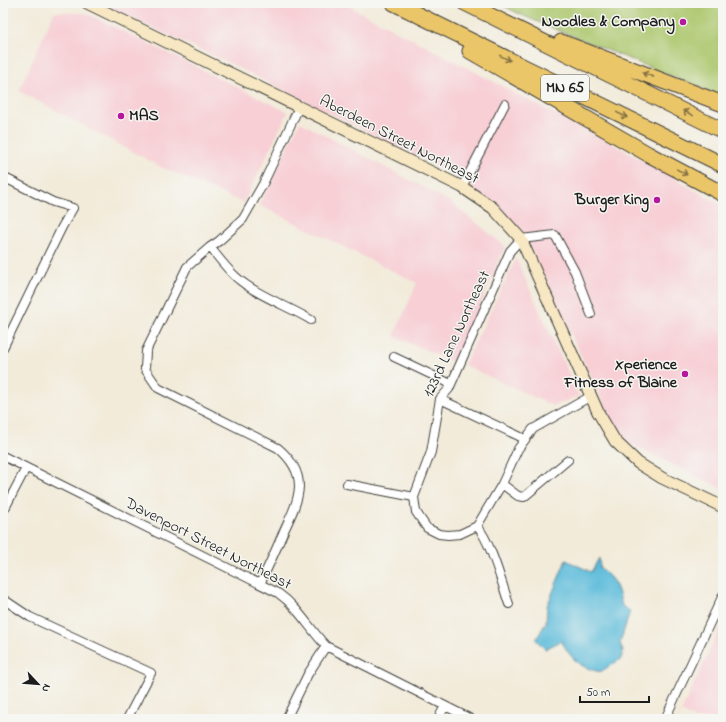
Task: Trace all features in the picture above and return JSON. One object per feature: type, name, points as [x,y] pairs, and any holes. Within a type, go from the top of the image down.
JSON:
[{"type":"highway","name":"MN 65","points":[[394,3],[723,165]]},
{"type":"highway","name":"MN 65","points":[[465,3],[723,131]]},
{"type":"highway","points":[[407,10],[443,36],[648,154],[723,194]]},
{"type":"highway","points":[[510,25],[583,49],[723,104]]},
{"type":"street","name":"Aberdeen Street Northeast","points":[[87,3],[462,187],[493,208],[521,239],[590,396],[615,441],[638,463],[662,478],[723,508]]},
{"type":"street","points":[[462,187],[505,104]]},
{"type":"street","points":[[260,584],[297,504],[300,492],[297,471],[293,462],[278,448],[158,388],[145,369],[146,351],[182,277],[190,264],[210,246],[219,241],[242,219],[263,184],[299,107]]},
{"type":"street","points":[[3,177],[53,202],[73,208],[62,227],[3,348]]},
{"type":"street","points":[[521,239],[555,236],[575,272],[591,314]]},
{"type":"street","name":"123rd Lane Northeast","points":[[414,497],[431,452],[440,399],[449,389],[510,252],[521,239]]},
{"type":"street","points":[[210,246],[224,266],[237,278],[250,287],[311,320]]},
{"type":"street","points":[[394,357],[451,384]]},
{"type":"street","points":[[347,484],[414,497],[416,512],[427,528],[439,534],[460,534],[477,526],[502,484],[518,449],[533,429],[590,396]]},
{"type":"street","points":[[440,399],[525,439]]},
{"type":"street","name":"Davenport Street Northeast","points":[[3,456],[260,584],[289,601],[326,646],[471,719]]},
{"type":"street","points":[[502,484],[518,496],[524,497],[568,460]]},
{"type":"street","points":[[3,512],[26,468]]},
{"type":"street","points":[[477,526],[482,531],[487,543],[509,604]]},
{"type":"street","points":[[665,719],[723,595]]},
{"type":"street","points":[[3,599],[30,617],[151,673],[127,719]]},
{"type":"street","points":[[286,719],[308,674],[326,646]]},
{"type":"street","points":[[438,719],[445,706]]},
{"type":"shaded area","points":[[97,3],[343,3],[624,150],[723,206],[723,489],[620,439],[524,234],[461,178],[219,58]]},
{"type":"shaded area","points":[[54,12],[86,13],[288,112],[244,203],[161,167],[19,91]]},
{"type":"shaded area","points":[[300,122],[449,201],[505,246],[456,363],[394,336],[417,283],[259,205]]},
{"type":"shaded area","points":[[516,259],[579,396],[553,406],[464,365]]},
{"type":"shaded area","points":[[723,621],[723,719],[695,719],[681,712]]},
{"type":"green space","points":[[497,3],[723,3],[723,97],[526,17]]},
{"type":"water","points":[[599,558],[600,568],[615,584],[622,606],[630,611],[620,643],[623,651],[621,659],[600,672],[581,665],[573,658],[561,641],[545,649],[536,640],[546,622],[547,606],[566,560],[591,572]]},
{"type":"place","name":"Noodles & Company","points":[[683,22]]},
{"type":"place","name":"MAS","points":[[121,116]]},
{"type":"place","name":"Burger King","points":[[657,200]]},
{"type":"place","name":"Xperience Fitness of Blaine","points":[[685,374]]}]
